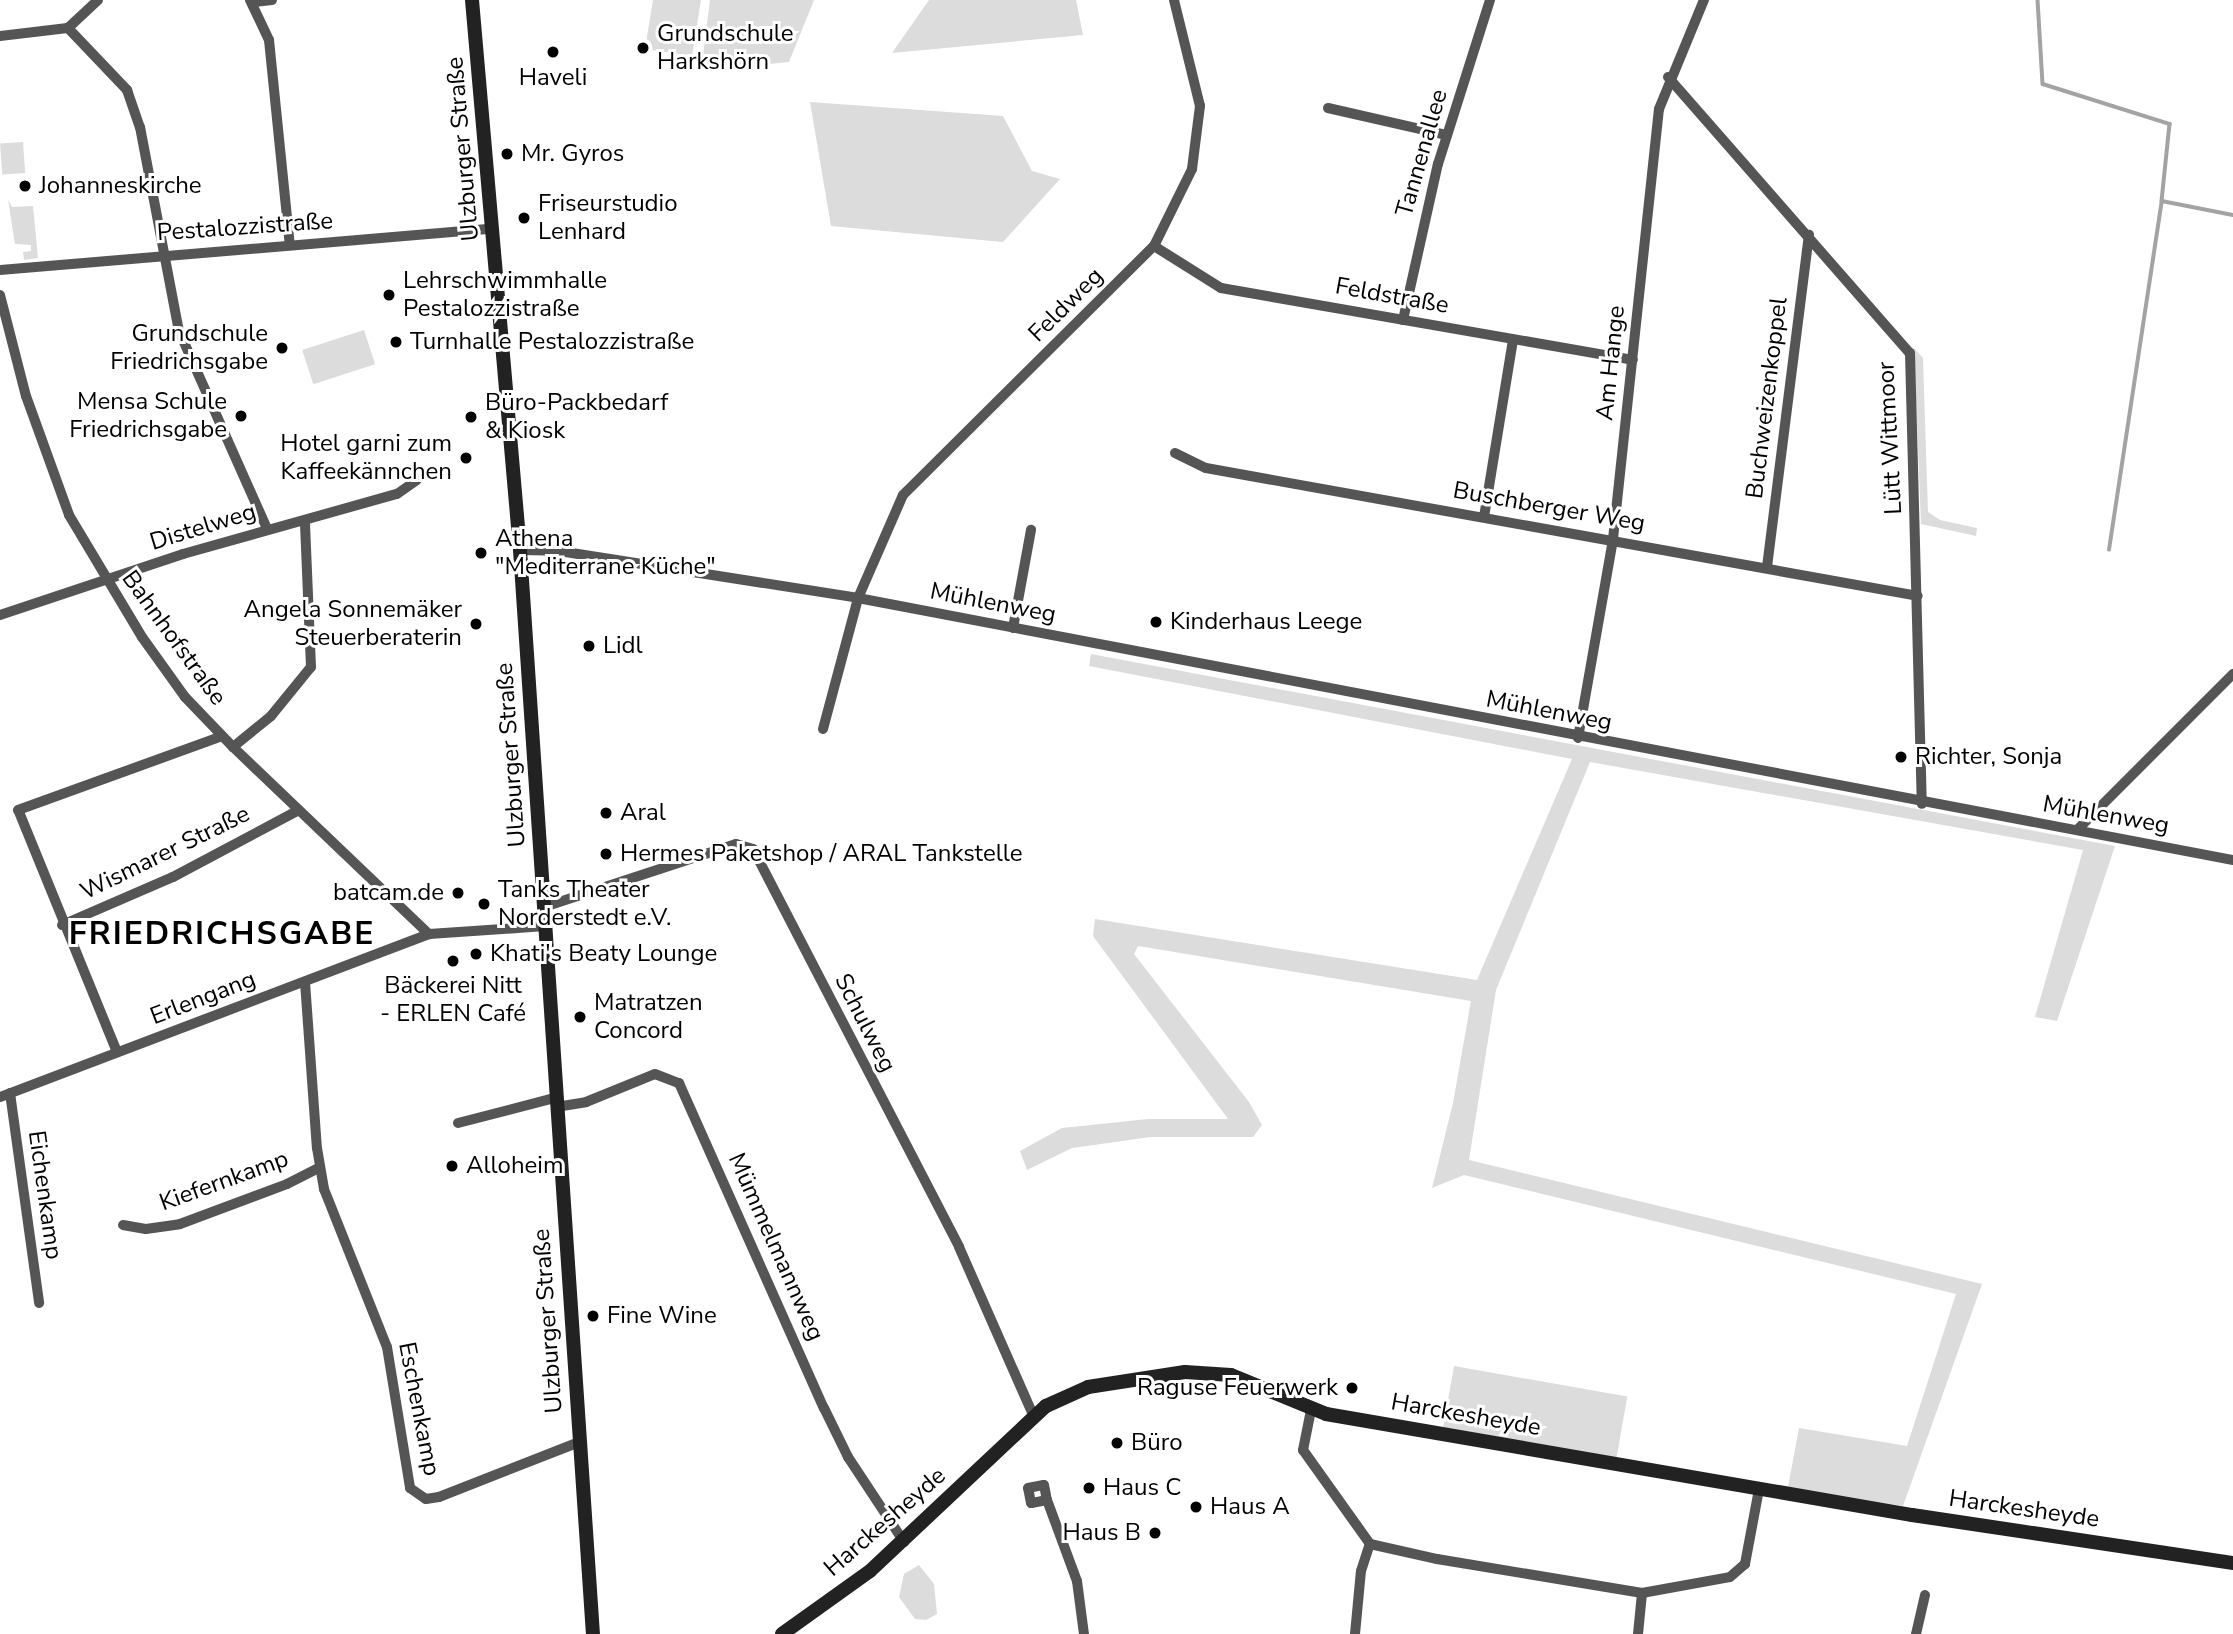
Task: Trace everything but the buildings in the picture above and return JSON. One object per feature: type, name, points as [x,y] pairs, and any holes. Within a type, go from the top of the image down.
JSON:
[{"type":"main road","name":"Ulzburger Straße","points":[[472,0],[520,550],[555,1102],[593,1634]]},
{"type":"main road","name":"Harckesheyde","points":[[782,1634],[904,1542],[1033,1415],[1088,1387],[1185,1372],[1231,1376],[1311,1410],[1759,1489],[2233,1563]]},
{"type":"street","points":[[0,36],[68,28],[98,0]]},
{"type":"street","points":[[272,0],[252,1],[269,40],[290,245]]},
{"type":"street","name":"Feldweg","points":[[858,598],[903,495],[1154,246],[1192,169],[1199,134],[1196,80],[1174,0]]},
{"type":"street","name":"Tannenallee","points":[[1402,320],[1447,135],[1490,0]]},
{"type":"street","name":"Am Hange","points":[[1578,738],[1613,539],[1659,109],[1668,77],[1704,0]]},
{"type":"street","points":[[68,28],[127,90],[140,127],[179,331],[267,529]]},
{"type":"street","name":"Lütt Wittmoor","points":[[1668,77],[1910,353],[1922,804]]},
{"type":"street","points":[[1328,108],[1447,135]]},
{"type":"street","name":"Pestalozzistraße","points":[[0,270],[166,253],[493,229]]},
{"type":"street","name":"Buchweizenkoppel","points":[[1767,567],[1809,235]]},
{"type":"street","name":"Feldstraße","points":[[1154,246],[1221,288],[1633,360]]},
{"type":"street","name":"Bahnhofstraße","points":[[0,295],[46,458],[71,518],[105,580],[185,697],[297,811],[429,934]]},
{"type":"street","points":[[1484,517],[1513,339]]},
{"type":"street","name":"Buschberger Weg","points":[[1175,453],[1206,468],[1613,539],[1918,596]]},
{"type":"street","name":"Distelweg","points":[[0,614],[267,529],[305,521],[397,494],[417,480]]},
{"type":"street","points":[[233,747],[271,716],[311,667],[305,521]]},
{"type":"street","points":[[1013,628],[1031,530]]},
{"type":"street","name":"Mühlenweg","points":[[520,550],[559,551],[858,598],[1922,804],[2233,860]]},
{"type":"street","points":[[823,729],[858,598]]},
{"type":"street","points":[[2077,830],[2233,674]]},
{"type":"street","points":[[62,925],[18,810],[222,736]]},
{"type":"street","name":"Wismarer Straße","points":[[117,1052],[62,925],[228,849],[297,811]]},
{"type":"street","name":"Schulweg","points":[[544,906],[736,844],[753,849],[960,1247],[1033,1415]]},
{"type":"street","name":"Erlengang","points":[[5,1095],[429,934],[545,926]]},
{"type":"street","name":"Kiefernkamp","points":[[122,1225],[146,1229],[180,1224],[287,1185],[320,1167],[305,982]]},
{"type":"street","name":"Mümmelmannweg","points":[[458,1123],[555,1102],[586,1102],[655,1074],[679,1083],[848,1457],[904,1542]]},
{"type":"street","name":"Eichenkamp","points":[[5,1095],[38,1303]]},
{"type":"street","name":"Eschenkamp","points":[[320,1167],[334,1219],[372,1301],[387,1348],[408,1480],[415,1495],[439,1497],[579,1441]]},
{"type":"street","points":[[1311,1410],[1303,1450],[1370,1545],[1642,1593],[1741,1572],[1759,1489]]},
{"type":"street","points":[[1047,1500],[1077,1581],[1084,1634]]},
{"type":"street","points":[[1355,1634],[1361,1571],[1370,1545]]},
{"type":"street","points":[[1638,1634],[1642,1593]]},
{"type":"street","points":[[1916,1634],[1926,1595]]},
{"type":"shaded area","points":[[653,0],[701,0],[692,56],[645,49]]},
{"type":"shaded area","points":[[710,0],[814,0],[789,62],[701,71]]},
{"type":"shaded area","points":[[929,0],[1076,0],[1083,35],[892,53]]},
{"type":"shaded area","points":[[810,102],[1003,116],[1032,171],[1060,179],[1003,242],[831,226]]},
{"type":"shaded area","points":[[23,142],[25,173],[2,175],[0,144]]},
{"type":"shaded area","points":[[8,200],[12,207],[33,206],[38,258],[24,260],[23,252],[31,251],[31,245],[15,244]]},
{"type":"shaded area","points":[[364,330],[375,364],[313,384],[302,350]]},
{"type":"shaded area","points":[[1914,348],[1923,358],[1928,512],[1940,520],[1977,528],[1976,536],[1921,524]]},
{"type":"shaded area","points":[[1091,654],[2115,846],[2057,1021],[2035,1017],[2083,850],[1590,762],[1496,990],[1469,1160],[1982,1284],[1903,1506],[1788,1487],[1799,1428],[1907,1446],[1956,1294],[1464,1175],[1432,1188],[1453,1103],[1471,1001],[1138,946],[1134,954],[1249,1102],[1262,1125],[1253,1137],[1151,1137],[1072,1148],[1027,1170],[1020,1151],[1062,1128],[1148,1119],[1228,1119],[1093,936],[1095,919],[1477,980],[1572,759],[1089,666]]},
{"type":"shaded area","points":[[1454,1366],[1627,1397],[1617,1458],[1443,1427]]},
{"type":"shaded area","points":[[919,1565],[934,1584],[937,1614],[926,1620],[915,1619],[899,1597],[904,1574]]},
{"type":"waterway","points":[[2038,0],[2043,84],[2170,124],[2162,201],[2233,215]]},
{"type":"waterway","points":[[2109,550],[2162,201]]},
{"type":"place","name":"Grundschule Harkshörn","points":[[643,48]]},
{"type":"place","name":"Haveli","points":[[553,52]]},
{"type":"place","name":"Mr. Gyros","points":[[507,154]]},
{"type":"place","name":"Johanneskirche","points":[[25,186]]},
{"type":"place","name":"Friseurstudio Lenhard","points":[[524,218]]},
{"type":"place","name":"Lehrschwimmhalle Pestalozzistraße","points":[[389,295]]},
{"type":"place","name":"Turnhalle Pestalozzistraße","points":[[396,342]]},
{"type":"place","name":"Grundschule Friedrichsgabe","points":[[282,348]]},
{"type":"place","name":"Mensa Schule Friedrichsgabe","points":[[241,416]]},
{"type":"place","name":"Büro-Packbedarf & Kiosk","points":[[471,417]]},
{"type":"place","name":"Hotel garni zum Kaffeekännchen","points":[[466,458]]},
{"type":"place","name":"Athena \"Mediterrane Küche\"","points":[[481,553]]},
{"type":"place","name":"Kinderhaus Leege","points":[[1156,622]]},
{"type":"place","name":"Angela Sonnemäker Steuerberaterin","points":[[476,624]]},
{"type":"place","name":"Lidl","points":[[589,646]]},
{"type":"place","name":"Richter, Sonja","points":[[1901,757]]},
{"type":"place","name":"Aral","points":[[606,813]]},
{"type":"place","name":"Hermes Paketshop / ARAL Tankstelle","points":[[606,854]]},
{"type":"place","name":"batcam.de","points":[[458,893]]},
{"type":"place","name":"Tanks Theater Norderstedt e.V.","points":[[484,904]]},
{"type":"place","name":"Khati's Beaty Lounge","points":[[476,954]]},
{"type":"place","name":"Bäckerei Nitt - ERLEN Café","points":[[453,961]]},
{"type":"place","name":"Matratzen Concord","points":[[580,1017]]},
{"type":"place","name":"Alloheim","points":[[452,1166]]},
{"type":"place","name":"Fine Wine","points":[[593,1316]]},
{"type":"place","name":"Raguse Feuerwerk","points":[[1352,1388]]},
{"type":"place","name":"Büro","points":[[1117,1443]]},
{"type":"place","name":"Haus C","points":[[1089,1488]]},
{"type":"place","name":"Haus A","points":[[1196,1507]]},
{"type":"place","name":"Haus B","points":[[1155,1533]]},
{"type":"district","name":"FRIEDRICHSGABE","points":[[222,934]]}]
